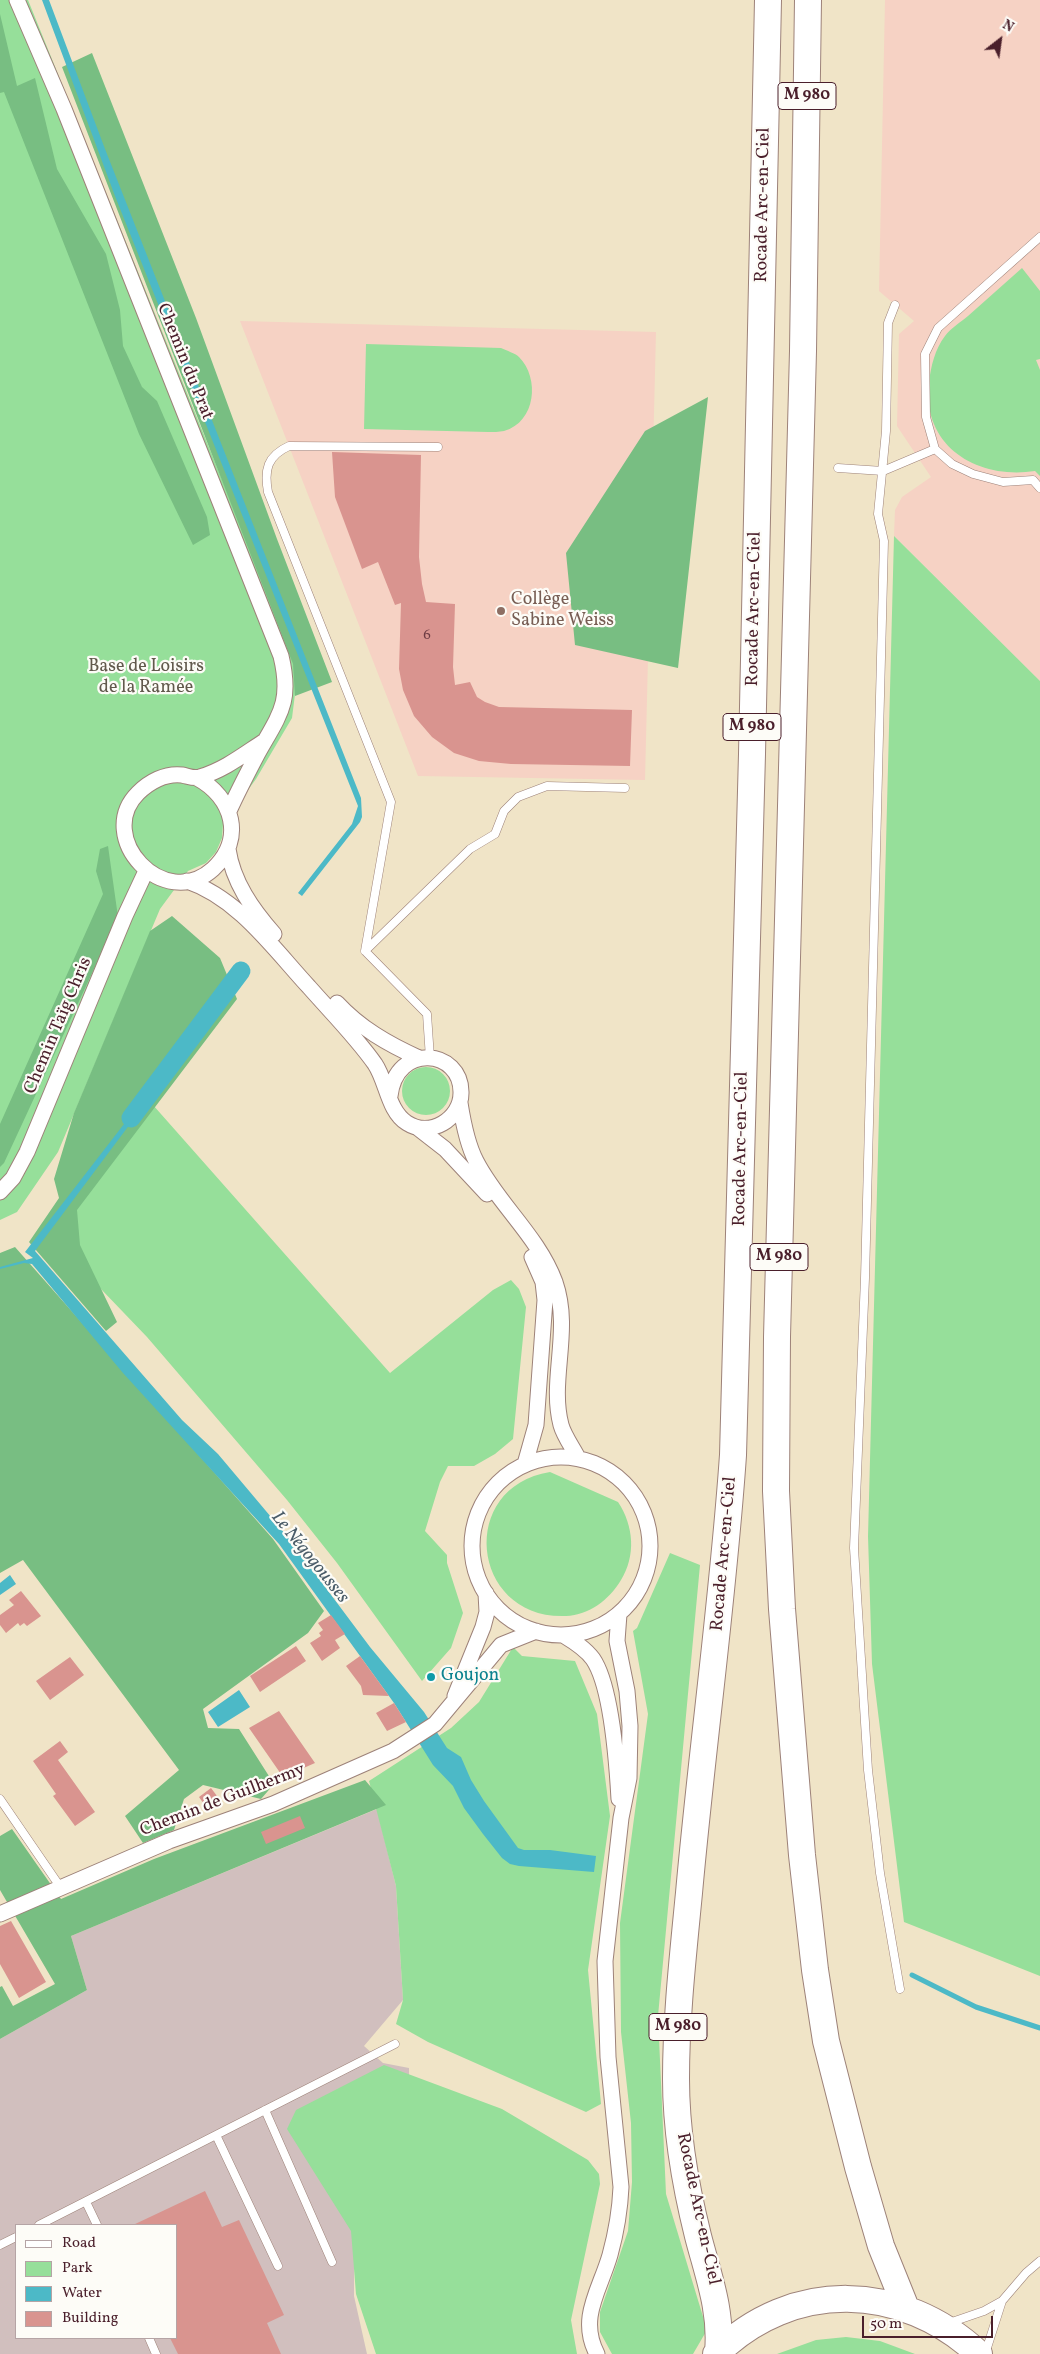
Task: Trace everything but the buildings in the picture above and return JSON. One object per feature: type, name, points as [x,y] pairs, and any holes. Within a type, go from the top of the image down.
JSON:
[{"type":"highway","name":"Rocade Arc-en-Ciel","points":[[717,2353],[720,2332],[715,2298],[698,2235],[687,2181],[676,2081],[677,2033],[691,1866],[726,1563],[734,1455],[768,0]]},
{"type":"highway","name":"M 980","points":[[808,0],[803,351],[778,1318],[776,1490],[782,1609],[802,1855],[815,1970],[826,2040],[858,2167],[881,2246],[906,2308]]},
{"type":"highway","points":[[717,2353],[743,2330],[758,2321],[798,2305],[841,2299],[885,2302],[906,2308],[943,2325],[979,2354]]},
{"type":"street","name":"Chemin du Prat","points":[[17,0],[64,109],[280,656],[285,674],[285,694],[278,721],[265,740],[229,811]]},
{"type":"street","name":"Chemin du Prat","points":[[197,778],[225,767],[265,740]]},
{"type":"street","points":[[181,775],[197,778],[217,791],[229,811],[232,824],[228,849],[221,861],[200,877],[187,881],[173,882],[159,878],[146,871],[134,859],[127,844],[124,827],[128,810],[136,795],[148,784],[164,777],[181,775]]},
{"type":"street","points":[[228,849],[235,878],[269,936],[374,1063],[399,1116],[407,1124],[418,1128],[444,1149],[484,1189],[535,1262],[543,1282],[545,1300],[536,1425],[525,1464]]},
{"type":"street","name":"Chemin Taïg Chris","points":[[0,1192],[13,1178],[27,1152],[125,916],[146,871]]},
{"type":"street","points":[[187,881],[204,887],[226,901],[269,936],[349,1016],[388,1044],[424,1058],[442,1061],[452,1069],[458,1079],[466,1134],[475,1160],[489,1183],[538,1250],[555,1282],[563,1331],[558,1400],[561,1426],[578,1458]]},
{"type":"street","points":[[390,1096],[391,1083],[397,1071],[407,1063],[424,1058]]},
{"type":"street","points":[[418,1128],[431,1128],[444,1124],[454,1115],[460,1103]]},
{"type":"street","points":[[557,1457],[578,1458],[604,1468],[625,1484],[640,1504],[648,1526],[650,1550],[646,1574],[635,1596],[619,1614],[602,1625],[583,1632],[562,1634],[536,1631],[517,1622],[500,1609],[486,1593],[477,1573],[473,1552],[474,1530],[480,1509],[491,1491],[507,1475],[525,1464],[557,1457]]},
{"type":"street","name":"Chemin de Guilhermy","points":[[450,1707],[483,1627],[487,1612],[486,1593]]},
{"type":"street","points":[[597,2354],[590,2335],[590,2307],[609,2257],[620,2197],[608,2057],[605,1961],[621,1818],[628,1778],[630,1726],[617,1641],[619,1614]]},
{"type":"street","name":"Chemin de Guilhermy","points":[[0,1914],[169,1841],[273,1804],[393,1751],[413,1740],[435,1724],[501,1645],[536,1631]]},
{"type":"street","points":[[562,1634],[581,1647],[593,1659],[599,1672],[613,1732],[621,1818]]},
{"type":"lane","points":[[1040,236],[938,328],[924,354],[926,417],[935,449],[952,464],[973,474],[1003,482],[1033,480],[1040,488]]},
{"type":"lane","points":[[895,305],[888,323],[886,431],[878,514],[884,541],[880,736],[865,1278],[854,1548],[868,1770],[880,1873],[900,1989]]},
{"type":"lane","points":[[365,951],[391,802],[268,492],[266,479],[268,466],[277,452],[289,446],[438,447]]},
{"type":"lane","points":[[838,468],[883,470],[935,449]]},
{"type":"lane","points":[[365,951],[470,849],[495,834],[504,811],[518,797],[547,786],[626,788]]},
{"type":"lane","points":[[365,951],[426,1014],[424,1058]]},
{"type":"lane","points":[[0,1799],[61,1888]]},
{"type":"lane","points":[[41,2224],[395,2044]]},
{"type":"lane","points":[[265,2110],[332,2262]]},
{"type":"lane","points":[[216,2135],[278,2266]]},
{"type":"lane","points":[[86,2202],[97,2224]]},
{"type":"lane","points":[[0,2245],[15,2238]]},
{"type":"lane","points":[[943,2325],[984,2311],[1002,2301],[1026,2273],[1040,2261]]},
{"type":"lane","points":[[985,2354],[1002,2301]]},
{"type":"lane","points":[[149,2339],[156,2354]]},
{"type":"shaded area","points":[[885,0],[1040,0],[1040,681],[894,536],[895,510],[902,497],[931,477],[897,426],[899,334],[914,321],[879,291]]},
{"type":"shaded area","name":"Collège Sabine Weiss","points":[[240,321],[656,332],[645,780],[418,776]]},
{"type":"shaded area","points":[[377,1809],[396,1886],[403,2000],[364,2046],[383,2063],[409,2068],[409,2085],[354,2240],[354,2296],[367,2354],[0,2354],[0,2039],[87,1990],[71,1936]]},
{"type":"green space","name":"Base de Loisirs de la Ramée","points":[[0,0],[28,0],[287,640],[297,678],[292,718],[256,779],[223,824],[222,838],[216,852],[206,863],[188,871],[160,909],[58,1152],[17,1212],[0,1220]]},
{"type":"green space","points":[[0,14],[17,86],[35,78],[57,169],[106,254],[120,310],[123,346],[142,387],[157,401],[207,517],[210,535],[193,545],[139,434],[4,92],[0,93]]},
{"type":"green space","points":[[92,53],[196,318],[332,682],[295,696],[293,664],[62,67]]},
{"type":"green space","points":[[1022,268],[1040,291],[1040,359],[1036,360],[1040,370],[1040,476],[1035,471],[1013,472],[993,470],[974,464],[957,454],[944,441],[934,424],[929,405],[931,370],[936,352],[945,336]]},
{"type":"green space","points":[[366,344],[501,348],[519,357],[526,366],[532,387],[528,409],[523,419],[515,426],[500,432],[364,429]]},
{"type":"green space","points":[[708,397],[678,668],[575,645],[566,553],[645,431]]},
{"type":"green space","points":[[894,536],[1040,681],[1040,1976],[904,1922],[872,1664],[868,1536]]},
{"type":"green space","points":[[108,846],[118,917],[4,1163],[0,1167],[0,1124],[103,894],[96,871],[100,849]]},
{"type":"green space","points":[[172,916],[220,958],[237,999],[77,1210],[80,1245],[117,1322],[106,1331],[29,1242],[59,1198],[54,1179],[74,1113],[150,931]]},
{"type":"green space","points":[[421,1067],[431,1067],[440,1071],[446,1077],[449,1082],[449,1100],[440,1111],[431,1115],[421,1115],[412,1111],[406,1105],[402,1096],[402,1086],[406,1077],[412,1071]]},
{"type":"green space","points":[[153,1105],[390,1373],[493,1290],[511,1280],[519,1289],[526,1307],[513,1439],[495,1454],[474,1466],[448,1466],[440,1482],[425,1531],[447,1555],[447,1563],[463,1613],[451,1648],[422,1681],[337,1563],[287,1500],[147,1337],[77,1264],[47,1241]]},
{"type":"green space","points":[[15,1247],[273,1539],[324,1611],[308,1633],[203,1709],[208,1728],[239,1729],[274,1784],[261,1799],[203,1785],[184,1799],[174,1830],[143,1843],[125,1816],[179,1770],[23,1560],[0,1573],[0,1253]]},
{"type":"green space","points":[[550,1472],[618,1502],[630,1531],[631,1551],[626,1571],[621,1580],[611,1594],[598,1605],[583,1613],[574,1615],[566,1616],[534,1612],[510,1597],[494,1576],[487,1551],[489,1525],[499,1501],[520,1483]]},
{"type":"green space","points":[[670,1553],[700,1565],[658,2016],[666,2194],[707,2330],[693,2354],[612,2354],[600,2332],[600,2312],[628,2231],[632,2182],[631,2123],[621,2032],[620,1923],[648,1714],[633,1631],[637,1628]]},
{"type":"green space","points":[[513,1647],[522,1656],[575,1661],[597,1714],[610,1816],[588,1970],[601,2104],[586,2112],[428,2042],[396,2024],[403,2000],[396,1886],[369,1781],[451,1728],[479,1702]]},
{"type":"green space","points":[[365,1780],[386,1805],[71,1936],[87,1990],[0,2039],[0,1987],[2,1986],[13,2006],[55,1984],[0,1890],[0,1836],[12,1829],[61,1899],[154,1859]]},
{"type":"green space","points":[[384,2065],[502,2109],[588,2160],[599,2174],[600,2184],[571,2320],[577,2354],[376,2354],[356,2294],[351,2231],[287,2129],[296,2110]]},
{"type":"green space","points":[[846,2337],[880,2341],[915,2354],[777,2354],[816,2340]]},
{"type":"water","points":[[42,0],[49,0],[105,149],[361,798],[362,817],[360,822],[302,896],[298,893],[352,824],[358,806],[115,196]]},
{"type":"water","points":[[239,969],[243,973],[35,1251],[182,1420],[218,1454],[287,1536],[370,1647],[424,1712],[447,1748],[461,1757],[471,1780],[484,1801],[518,1848],[596,1856],[594,1872],[519,1866],[510,1864],[502,1858],[464,1808],[453,1786],[433,1765],[394,1703],[279,1544],[123,1373],[32,1264],[24,1263],[0,1269],[0,1267],[33,1258],[25,1252],[220,1000]]},
{"type":"water","points":[[10,1575],[16,1584],[0,1595],[0,1583]]},
{"type":"water","points":[[239,1690],[250,1707],[218,1727],[208,1712]]},
{"type":"waterway","points":[[131,1118],[241,971]]},
{"type":"waterway","name":"Le Négogousses","points":[[912,1975],[976,2007],[1040,2028]]},
{"type":"place","name":"Collège Sabine Weiss","points":[[501,611]]},
{"type":"place","name":"Goujon","points":[[431,1677]]}]
